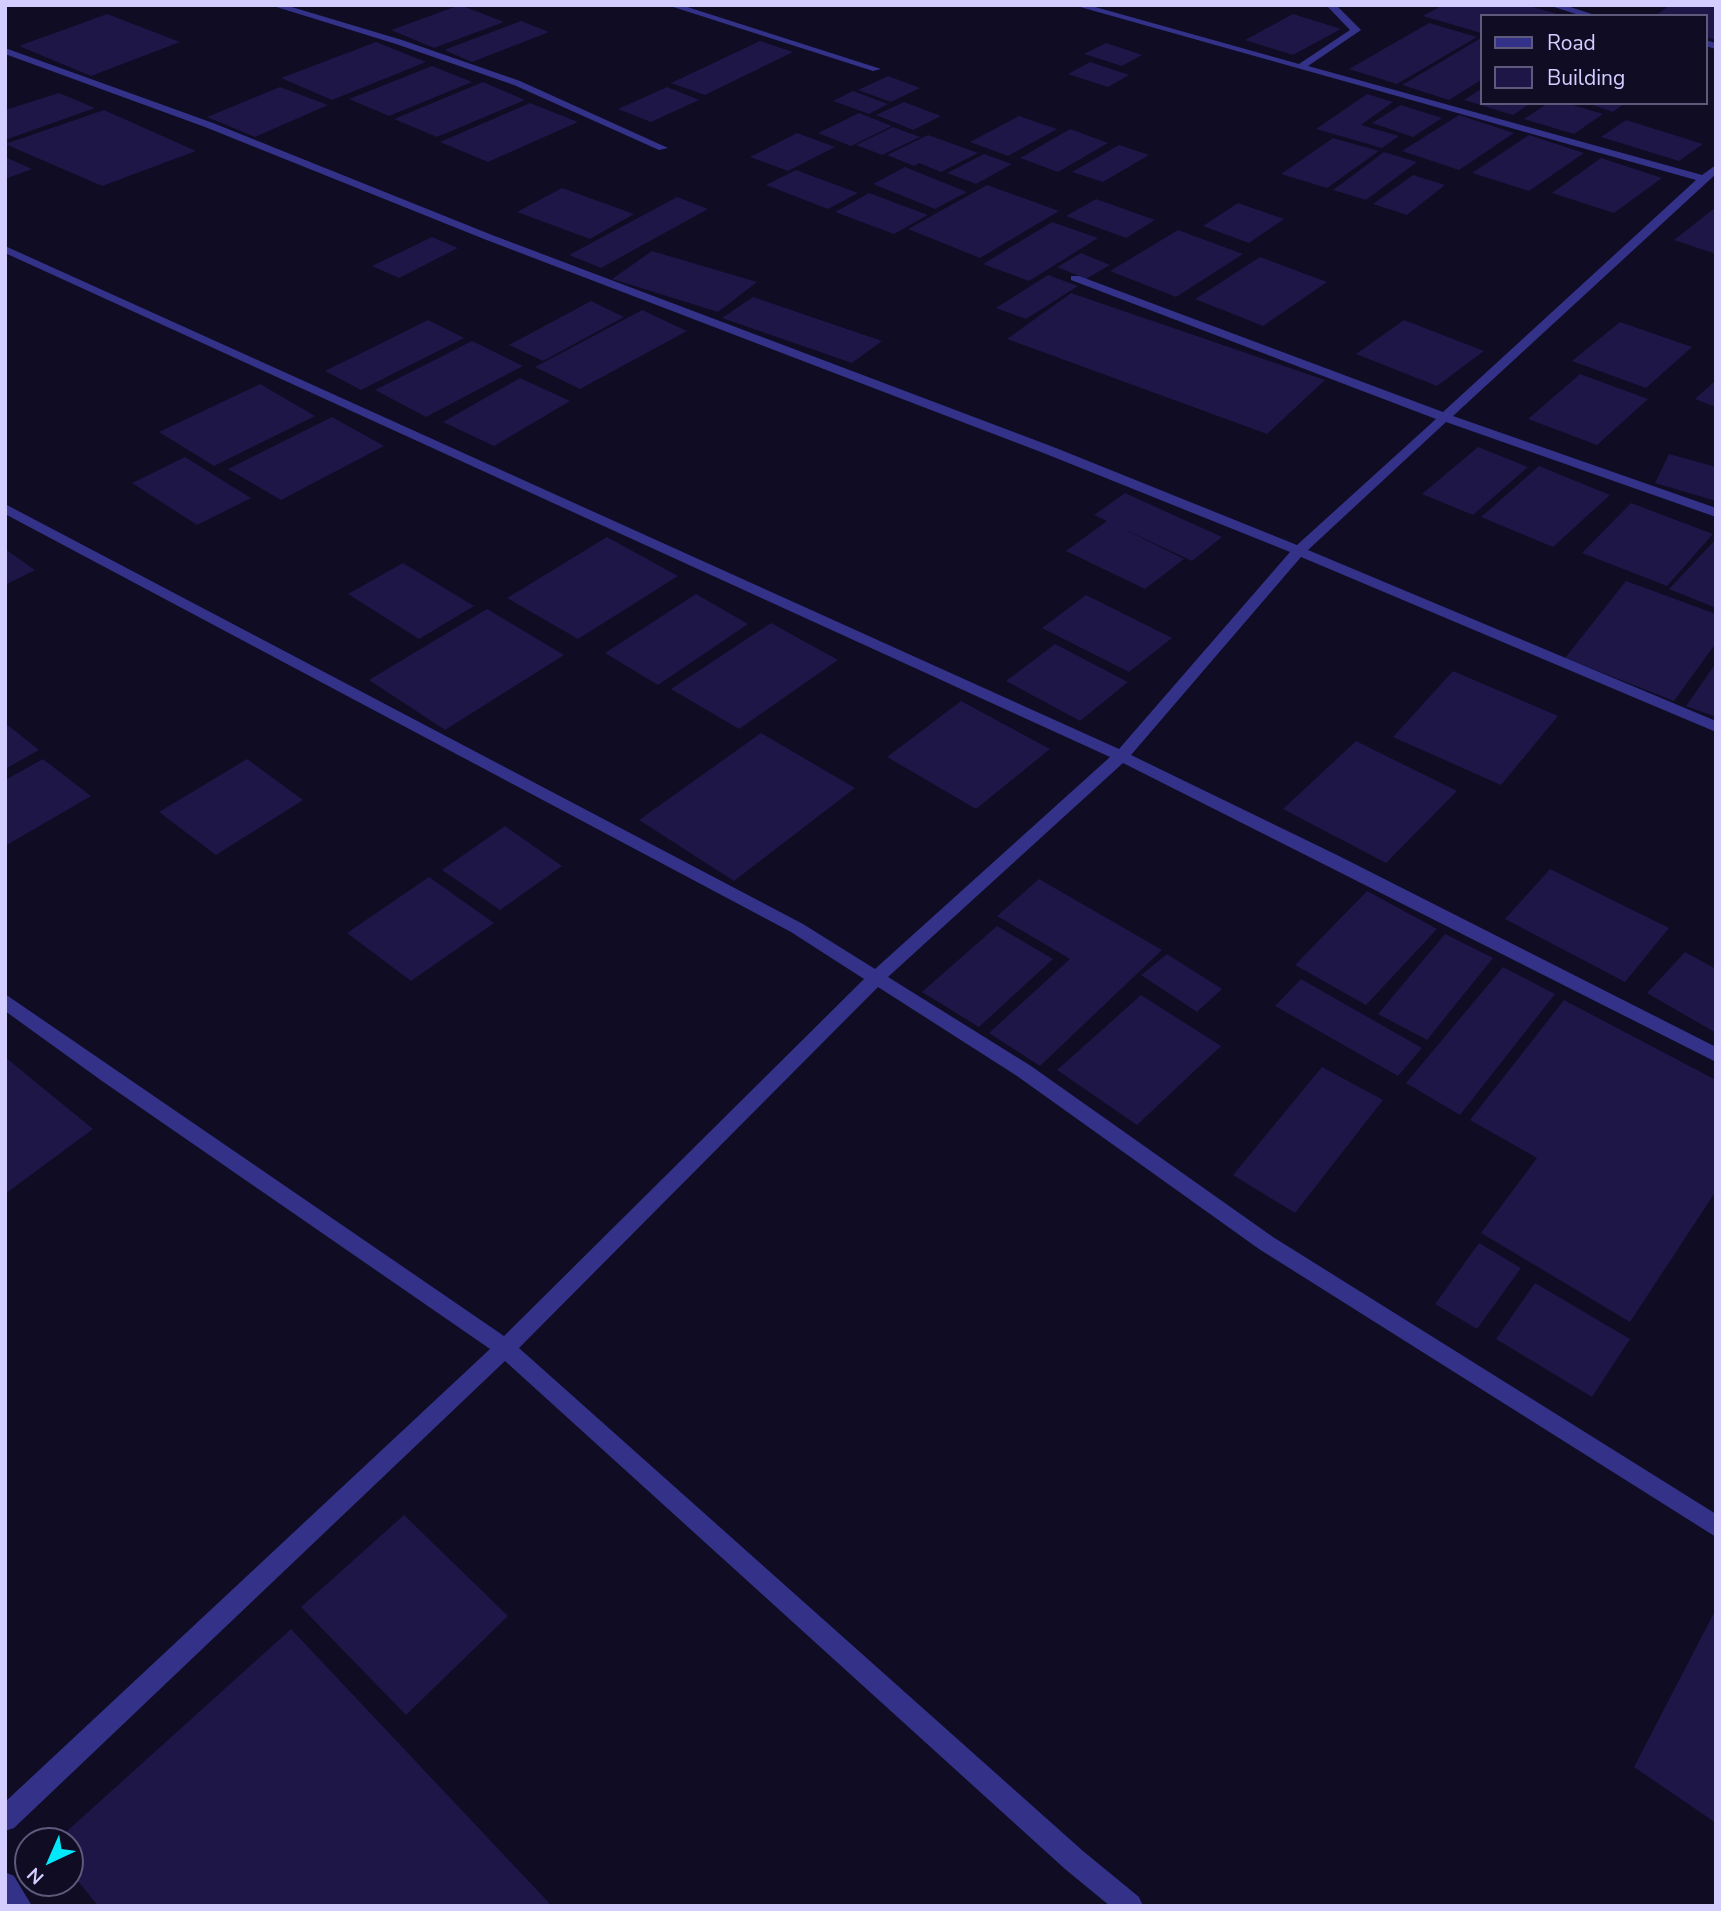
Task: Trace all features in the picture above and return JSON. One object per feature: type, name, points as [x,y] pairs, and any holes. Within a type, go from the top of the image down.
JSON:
[{"type":"street","points":[[274,5],[399,42],[517,83],[663,148]]},
{"type":"street","points":[[671,5],[876,69]]},
{"type":"street","points":[[1077,5],[1709,173]]},
{"type":"street","points":[[1302,66],[1356,30],[1330,5]]},
{"type":"street","points":[[1552,5],[1586,14]]},
{"type":"street","points":[[5,51],[209,125],[488,237],[1051,451],[1299,551],[1716,727]]},
{"type":"street","points":[[5,1819],[505,1348],[876,978],[1121,756],[1299,551],[1709,173]]},
{"type":"street","points":[[5,249],[1121,756],[1333,860],[1716,1055]]},
{"type":"street","points":[[1074,278],[1375,389],[1443,417],[1716,513]]},
{"type":"street","points":[[5,508],[797,928],[1024,1071],[1266,1243],[1716,1527]]},
{"type":"street","points":[[5,1002],[505,1348],[1074,1860],[1130,1906]]},
{"type":"street","points":[[5,1885],[19,1906]]},
{"type":"building","points":[[460,5],[504,22],[434,48],[391,30]]},
{"type":"building","points":[[1443,5],[1526,5],[1558,14],[1480,14],[1480,33],[1423,16]]},
{"type":"building","points":[[1670,5],[1716,5],[1716,40],[1707,38],[1707,14],[1658,14]]},
{"type":"building","points":[[107,14],[180,42],[91,76],[19,46]]},
{"type":"building","points":[[1293,14],[1341,29],[1293,55],[1245,40]]},
{"type":"building","points":[[521,21],[549,32],[472,62],[444,50]]},
{"type":"building","points":[[1429,23],[1477,37],[1397,84],[1349,69]]},
{"type":"building","points":[[1480,39],[1480,81],[1449,100],[1402,85]]},
{"type":"building","points":[[760,41],[793,52],[705,95],[671,83]]},
{"type":"building","points":[[376,42],[426,62],[332,100],[281,78]]},
{"type":"building","points":[[1106,43],[1142,55],[1122,66],[1084,54]]},
{"type":"building","points":[[1090,62],[1129,75],[1108,87],[1068,74]]},
{"type":"building","points":[[432,66],[472,82],[389,116],[349,99]]},
{"type":"building","points":[[888,76],[920,88],[891,102],[858,90]]},
{"type":"building","points":[[483,82],[525,100],[437,137],[394,119]]},
{"type":"building","points":[[280,87],[328,105],[255,137],[207,117]]},
{"type":"building","points":[[667,87],[699,100],[651,122],[618,109]]},
{"type":"building","points":[[1480,90],[1480,105],[1464,100]]},
{"type":"building","points":[[853,91],[888,104],[869,114],[833,101]]},
{"type":"building","points":[[59,93],[95,108],[5,140],[5,110]]},
{"type":"building","points":[[1367,94],[1393,102],[1361,125],[1399,136],[1382,148],[1316,129]]},
{"type":"building","points":[[904,102],[941,116],[913,130],[876,115]]},
{"type":"building","points":[[530,103],[578,122],[488,162],[440,142]]},
{"type":"building","points":[[1401,105],[1442,118],[1413,137],[1372,123]]},
{"type":"building","points":[[1480,105],[1528,105],[1513,115]]},
{"type":"building","points":[[1545,105],[1573,105],[1603,114],[1574,134],[1524,119]]},
{"type":"building","points":[[1593,105],[1622,105],[1613,112]]},
{"type":"building","points":[[104,110],[196,151],[102,186],[5,144]]},
{"type":"building","points":[[859,113],[892,126],[851,146],[818,133]]},
{"type":"building","points":[[1459,115],[1514,133],[1459,170],[1402,151]]},
{"type":"building","points":[[1019,116],[1057,129],[1008,156],[970,142]]},
{"type":"building","points":[[1626,120],[1703,144],[1679,161],[1601,137]]},
{"type":"building","points":[[893,127],[920,137],[882,155],[856,145]]},
{"type":"building","points":[[1070,129],[1108,143],[1058,172],[1020,158]]},
{"type":"building","points":[[797,133],[835,147],[788,171],[750,157]]},
{"type":"building","points":[[928,135],[978,153],[941,172],[919,163],[914,166],[887,155]]},
{"type":"building","points":[[1529,135],[1584,153],[1529,191],[1472,173]]},
{"type":"building","points":[[1333,138],[1379,151],[1327,188],[1281,174]]},
{"type":"building","points":[[1119,145],[1149,155],[1103,182],[1072,172]]},
{"type":"building","points":[[1384,152],[1417,162],[1366,200],[1333,190]]},
{"type":"building","points":[[984,154],[1012,164],[976,184],[947,173]]},
{"type":"building","points":[[5,157],[32,169],[5,179]]},
{"type":"building","points":[[1601,158],[1662,178],[1614,213],[1552,193]]},
{"type":"building","points":[[905,167],[967,192],[935,209],[873,184]]},
{"type":"building","points":[[796,170],[858,193],[828,209],[766,185]]},
{"type":"building","points":[[1413,175],[1445,185],[1407,215],[1373,204]]},
{"type":"building","points":[[987,185],[1059,211],[980,258],[908,229]]},
{"type":"building","points":[[562,188],[634,214],[590,239],[517,212]]},
{"type":"building","points":[[869,193],[928,215],[894,234],[835,212]]},
{"type":"building","points":[[677,197],[708,209],[601,268],[569,255]]},
{"type":"building","points":[[1096,199],[1155,220],[1126,238],[1066,216]]},
{"type":"building","points":[[1238,203],[1284,219],[1249,243],[1203,226]]},
{"type":"building","points":[[1716,207],[1716,254],[1674,240]]},
{"type":"building","points":[[1052,222],[1098,238],[1029,281],[983,264]]},
{"type":"building","points":[[1178,230],[1243,254],[1176,297],[1110,271]]},
{"type":"building","points":[[432,237],[458,248],[399,278],[372,266]]},
{"type":"building","points":[[652,251],[757,282],[718,312],[612,279]]},
{"type":"building","points":[[1081,253],[1110,265],[1086,279],[1057,267]]},
{"type":"building","points":[[1260,257],[1327,282],[1263,326],[1195,299]]},
{"type":"building","points":[[1048,275],[1078,286],[1026,319],[996,308]]},
{"type":"building","points":[[1071,293],[1325,380],[1267,434],[1007,339]]},
{"type":"building","points":[[753,297],[882,341],[852,363],[722,318]]},
{"type":"building","points":[[591,301],[624,317],[543,361],[509,345]]},
{"type":"building","points":[[642,310],[687,331],[580,389],[535,367]]},
{"type":"building","points":[[428,320],[464,338],[361,390],[325,371]]},
{"type":"building","points":[[1404,320],[1484,351],[1437,386],[1356,354]]},
{"type":"building","points":[[1620,322],[1692,347],[1646,388],[1572,361]]},
{"type":"building","points":[[472,341],[523,366],[426,417],[375,390]]},
{"type":"building","points":[[1580,374],[1648,399],[1597,445],[1528,419]]},
{"type":"building","points":[[520,378],[570,401],[494,446],[443,422]]},
{"type":"building","points":[[1716,380],[1716,407],[1695,399]]},
{"type":"building","points":[[260,384],[315,416],[214,466],[159,432]]},
{"type":"building","points":[[332,417],[384,446],[281,500],[228,469]]},
{"type":"building","points":[[1478,447],[1528,467],[1473,515],[1422,494]]},
{"type":"building","points":[[1669,454],[1716,467],[1716,501],[1655,483]]},
{"type":"building","points":[[185,457],[251,498],[197,525],[132,483]]},
{"type":"building","points":[[1539,466],[1610,495],[1553,547],[1481,517]]},
{"type":"building","points":[[1125,493],[1222,537],[1192,561],[1122,528],[1184,559],[1145,589],[1066,551],[1107,521],[1094,515]]},
{"type":"building","points":[[1631,503],[1713,534],[1667,586],[1582,553]]},
{"type":"building","points":[[607,537],[678,576],[578,639],[507,598]]},
{"type":"building","points":[[1716,539],[1716,608],[1669,589]]},
{"type":"building","points":[[5,549],[35,570],[5,585]]},
{"type":"building","points":[[403,563],[474,606],[419,639],[348,594]]},
{"type":"building","points":[[1626,581],[1716,614],[1716,643],[1674,701],[1565,658]]},
{"type":"building","points":[[696,594],[748,624],[658,685],[605,653]]},
{"type":"building","points":[[1086,595],[1172,638],[1129,672],[1042,628]]},
{"type":"building","points":[[487,609],[564,655],[445,730],[369,680]]},
{"type":"building","points":[[771,623],[838,660],[739,729],[671,689]]},
{"type":"building","points":[[1055,644],[1128,682],[1080,721],[1006,681]]},
{"type":"building","points":[[1716,663],[1716,717],[1686,706]]},
{"type":"building","points":[[1453,671],[1558,716],[1501,785],[1393,737]]},
{"type":"building","points":[[961,701],[1050,749],[976,809],[887,757]]},
{"type":"building","points":[[5,723],[39,750],[5,769]]},
{"type":"building","points":[[761,733],[855,788],[734,881],[639,820]]},
{"type":"building","points":[[1356,741],[1457,791],[1386,863],[1283,809]]},
{"type":"building","points":[[43,759],[91,796],[5,846],[5,780]]},
{"type":"building","points":[[247,759],[303,800],[216,855],[159,812]]},
{"type":"building","points":[[505,826],[562,866],[500,910],[442,870]]},
{"type":"building","points":[[1550,869],[1669,928],[1625,982],[1505,919]]},
{"type":"building","points":[[429,877],[494,923],[411,981],[347,933]]},
{"type":"building","points":[[1039,879],[1162,950],[1040,1066],[989,1033],[1070,959],[997,916]]},
{"type":"building","points":[[1367,891],[1437,929],[1366,1005],[1295,965]]},
{"type":"building","points":[[997,926],[1053,959],[979,1027],[922,992]]},
{"type":"building","points":[[1445,934],[1493,958],[1427,1040],[1378,1014]]},
{"type":"building","points":[[1685,952],[1716,969],[1716,1033],[1647,993]]},
{"type":"building","points":[[1167,954],[1222,989],[1197,1012],[1141,975]]},
{"type":"building","points":[[1503,967],[1555,994],[1460,1115],[1406,1083]]},
{"type":"building","points":[[1301,979],[1422,1048],[1398,1076],[1275,1006]]},
{"type":"building","points":[[1141,995],[1221,1046],[1137,1125],[1057,1070]]},
{"type":"building","points":[[1564,1000],[1716,1080],[1716,1191],[1630,1322],[1481,1233],[1537,1158],[1470,1120]]},
{"type":"building","points":[[5,1057],[93,1129],[5,1194]]},
{"type":"building","points":[[1322,1067],[1383,1100],[1295,1213],[1233,1175]]},
{"type":"building","points":[[1479,1243],[1521,1268],[1477,1329],[1435,1304]]},
{"type":"building","points":[[1535,1283],[1630,1339],[1592,1397],[1496,1339]]},
{"type":"building","points":[[404,1515],[508,1616],[406,1715],[301,1607]]},
{"type":"building","points":[[1716,1609],[1716,1823],[1634,1767]]},
{"type":"building","points":[[291,1629],[552,1906],[98,1906],[84,1888],[84,1827],[72,1827]]}]
